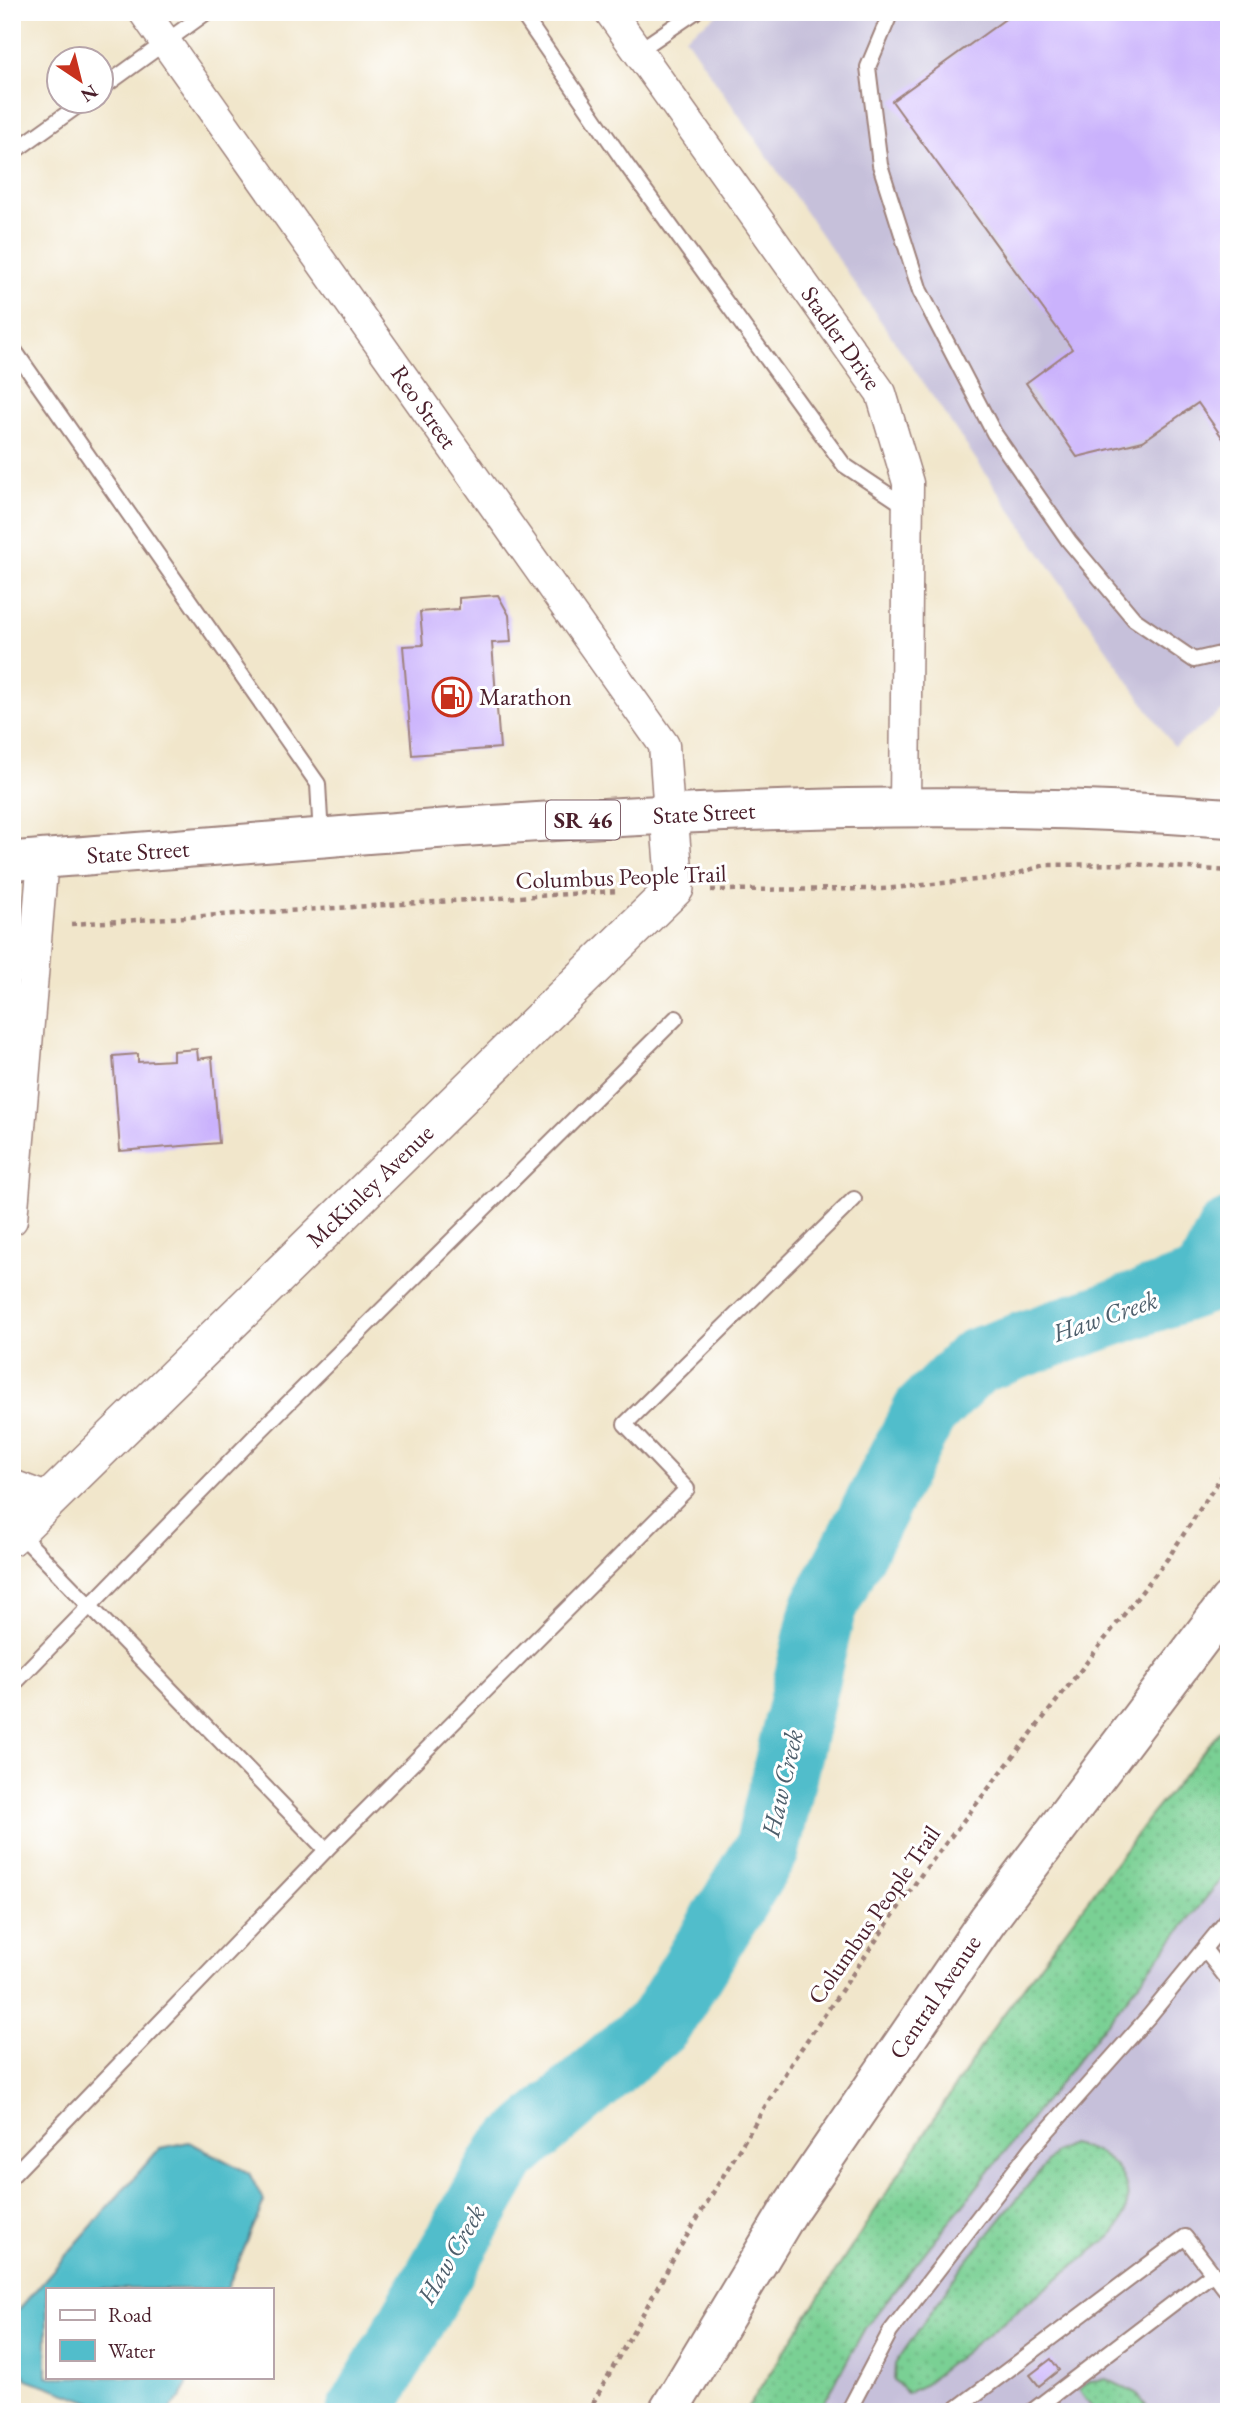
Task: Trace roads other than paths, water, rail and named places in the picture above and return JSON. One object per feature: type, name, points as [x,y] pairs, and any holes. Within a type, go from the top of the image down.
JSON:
[{"type":"main road","name":"State Street","points":[[28,860],[669,814],[905,805],[1154,812],[1229,818]]},
{"type":"main road","name":"Central Avenue","points":[[668,2412],[791,2207],[980,1931],[1229,1601]]},
{"type":"street","name":"Reo Street","points":[[144,12],[664,745],[669,814]]},
{"type":"street","name":"Stadler Drive","points":[[610,12],[881,393],[908,483],[905,805]]},
{"type":"street","name":"McKinley Avenue","points":[[15,1534],[675,888],[669,814]]},
{"type":"street","points":[[12,1220],[39,926],[28,860]]},
{"type":"street","points":[[12,1485],[49,1499]]},
{"type":"lane","points":[[116,78],[206,12]]},
{"type":"lane","points":[[521,12],[625,163],[844,465],[908,508]]},
{"type":"lane","points":[[638,51],[695,12]]},
{"type":"lane","points":[[891,12],[867,67],[880,165],[920,291],[988,421],[1069,541],[1134,619],[1194,660],[1229,653]]},
{"type":"lane","points":[[12,153],[64,116]]},
{"type":"lane","points":[[12,348],[318,784],[321,839]]},
{"type":"lane","points":[[12,1686],[381,1309],[676,1018]]},
{"type":"lane","points":[[12,2176],[326,1850],[687,1489],[625,1424],[854,1199]]},
{"type":"lane","points":[[15,1534],[90,1606],[326,1850]]},
{"type":"lane","points":[[848,2412],[890,2332],[1032,2148],[1229,1919]]},
{"type":"lane","points":[[1204,1950],[1229,1981]]},
{"type":"lane","points":[[952,2412],[1185,2237],[1229,2294]]},
{"type":"lane","points":[[1031,2412],[1213,2273]]},
{"type":"water","points":[[189,2142],[249,2173],[264,2202],[227,2288],[46,2288],[46,2378],[190,2378],[181,2398],[167,2412],[119,2412],[27,2379],[12,2358],[12,2317],[160,2148]]},
{"type":"waterway","name":"Haw Creek","points":[[360,2412],[507,2155],[660,2023],[767,1849],[823,1609],[925,1412],[976,1361],[1205,1281],[1229,1232]]},
{"type":"place","name":"Marathon","points":[[452,697]]}]
